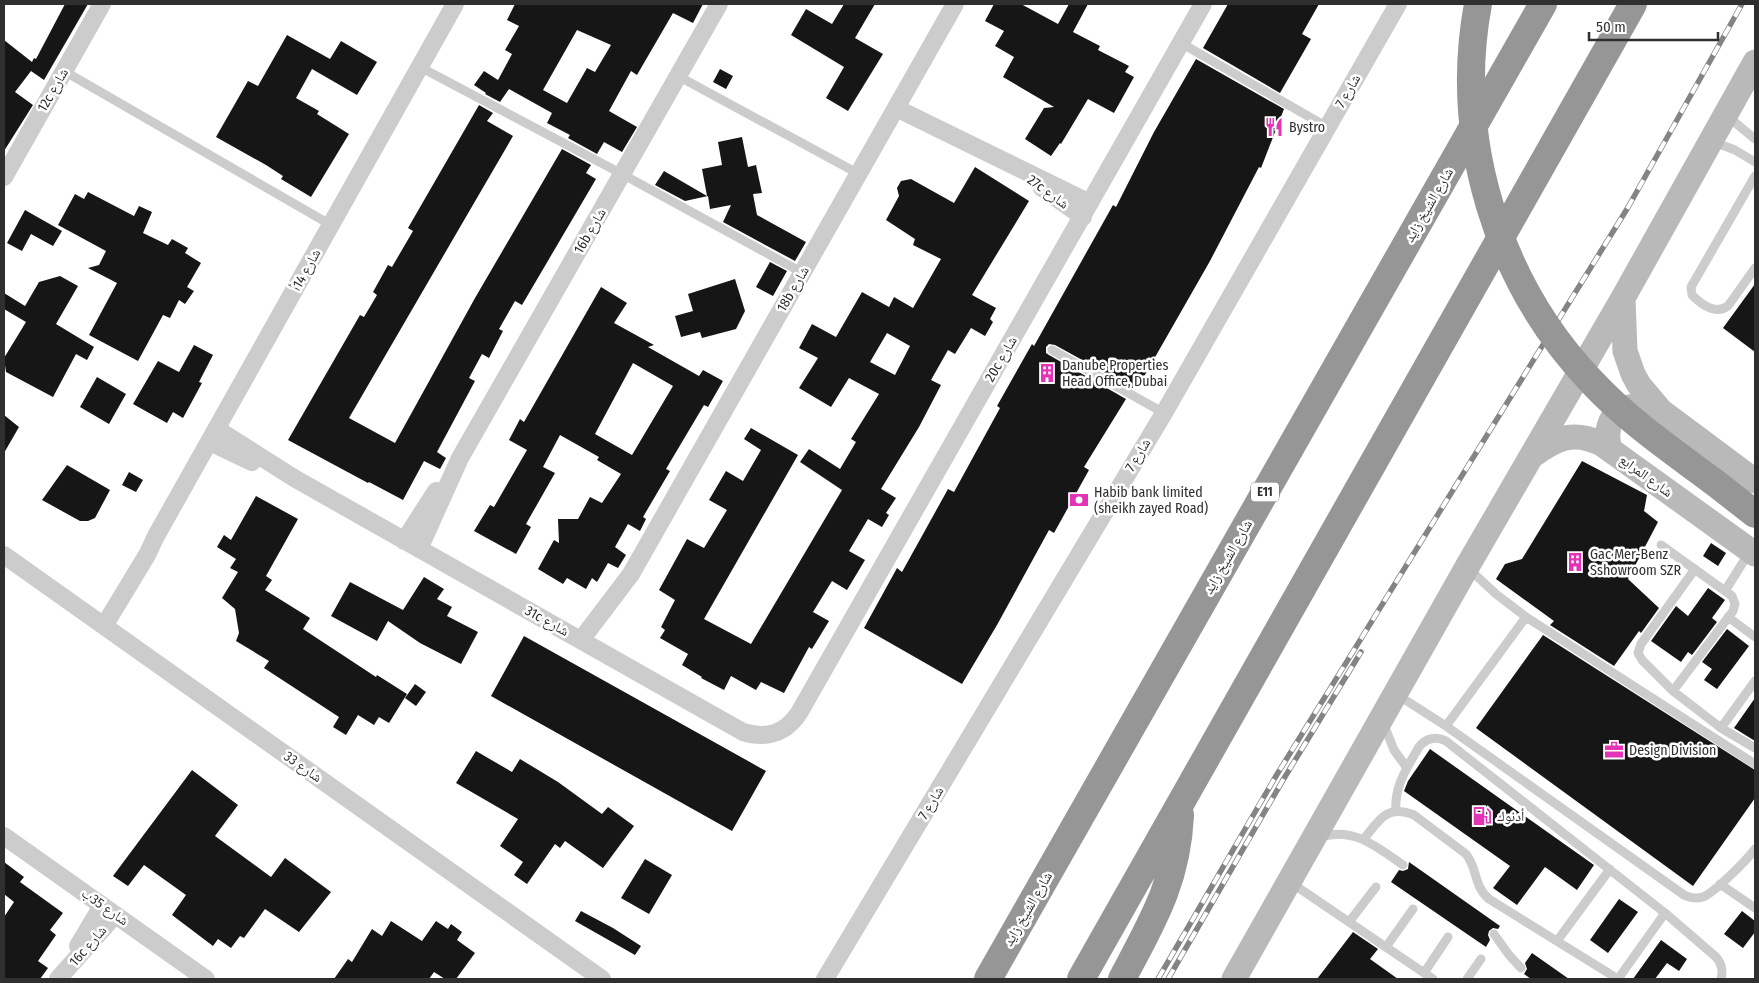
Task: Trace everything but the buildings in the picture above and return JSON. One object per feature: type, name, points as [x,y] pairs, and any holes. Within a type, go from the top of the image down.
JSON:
[{"type":"highway","points":[[1478,4],[1472,50],[1471,82],[1477,148],[1492,212],[1516,273],[1531,302],[1549,330],[1590,381],[1639,426],[1755,514]]},
{"type":"highway","name":"شارع الشيخ زايد","points":[[988,979],[1543,4]]},
{"type":"highway","points":[[1082,979],[1633,4]]},
{"type":"highway","points":[[1122,979],[1167,890],[1179,838],[1180,807]]},
{"type":"street","name":"12c شارع","points":[[5,173],[102,4]]},
{"type":"street","name":"شارع 14أ","points":[[99,623],[136,559],[156,536],[455,4]]},
{"type":"street","name":"16b شارع","points":[[412,545],[445,477],[460,458],[719,4]]},
{"type":"street","name":"18b شارع","points":[[587,644],[622,598],[631,574],[955,4]]},
{"type":"street","name":"20c شارع","points":[[799,714],[1203,4]]},
{"type":"street","name":"شارع 7","points":[[826,979],[1164,413],[1398,4]]},
{"type":"street","points":[[1234,979],[1467,567],[1623,298],[1755,62]]},
{"type":"street","name":"27c شارع","points":[[900,102],[954,130],[971,144],[1015,166],[1087,210]]},
{"type":"street","points":[[1623,298],[1624,339],[1628,363],[1639,385],[1661,411],[1755,481]]},
{"type":"street","points":[[1610,450],[1607,440],[1608,427],[1621,411],[1633,406],[1640,406],[1661,411]]},
{"type":"street","name":"31c شارع","points":[[213,436],[270,470],[294,478],[743,732],[764,736],[775,734],[785,729],[799,714]]},
{"type":"street","name":"شارع المرابع","points":[[1530,458],[1553,442],[1573,437],[1593,440],[1610,450],[1752,552]]},
{"type":"street","name":"شارع 33","points":[[4,555],[602,979]]},
{"type":"street","name":"شارع 35ب","points":[[4,836],[206,979]]},
{"type":"street","name":"16c شارع","points":[[59,978],[70,957],[109,910]]},
{"type":"lane","points":[[1181,43],[1327,127]]},
{"type":"lane","points":[[420,66],[802,273]]},
{"type":"lane","points":[[64,71],[331,225]]},
{"type":"lane","points":[[678,76],[859,174]]},
{"type":"lane","points":[[1726,115],[1755,139]]},
{"type":"lane","points":[[1711,141],[1735,150],[1755,162]]},
{"type":"lane","points":[[1755,176],[1691,287],[1692,295],[1711,309],[1724,309],[1755,268]]},
{"type":"lane","points":[[1052,350],[1164,413]]},
{"type":"lane","points":[[1661,545],[1732,596],[1735,604],[1733,611],[1673,691]]},
{"type":"lane","points":[[1725,591],[1752,552]]},
{"type":"lane","points":[[1467,567],[1496,594],[1526,617],[1755,764]]},
{"type":"lane","points":[[1695,570],[1639,648],[1640,657],[1673,691],[1721,728],[1755,748]]},
{"type":"lane","points":[[1446,726],[1526,617]]},
{"type":"lane","points":[[1728,617],[1755,638]]},
{"type":"lane","points":[[1721,728],[1755,681]]},
{"type":"lane","points":[[1396,694],[1446,726],[1690,898],[1704,896],[1720,884],[1755,849]]},
{"type":"lane","points":[[1382,718],[1384,729],[1394,750],[1407,768]]},
{"type":"lane","points":[[1396,811],[1396,792],[1399,784],[1422,743],[1432,738],[1446,741],[1665,913],[1721,963],[1723,971],[1721,979]]},
{"type":"lane","points":[[1364,839],[1380,818],[1388,813],[1406,811],[1414,815],[1466,854],[1472,861],[1478,887],[1483,894],[1618,979],[1665,913]]},
{"type":"lane","points":[[1313,840],[1334,834],[1351,835],[1364,839],[1403,866]]},
{"type":"lane","points":[[1557,941],[1610,869]]},
{"type":"lane","points":[[1289,882],[1432,979]]},
{"type":"lane","points":[[1720,884],[1755,908]]},
{"type":"lane","points":[[1349,922],[1376,887]]},
{"type":"lane","points":[[1386,947],[1413,909]]},
{"type":"lane","points":[[1494,934],[1521,968]]},
{"type":"lane","points":[[1424,973],[1448,937]]},
{"type":"lane","points":[[1467,979],[1481,959]]},
{"type":"railway","points":[[1158,979],[1276,776],[1627,209],[1742,4]]},
{"type":"railway","points":[[1168,979],[1283,780],[1361,652]]},
{"type":"place","name":"Bystro","points":[[1274,127]]},
{"type":"place","name":"Danube Properties Head Office, Dubai","points":[[1047,373]]},
{"type":"place","name":"Habib bank limited (sheikh zayed Road)","points":[[1079,500]]},
{"type":"place","name":"Gac Mer-Benz Sshowroom SZR","points":[[1575,562]]},
{"type":"place","name":"Design Division","points":[[1614,750]]},
{"type":"place","name":"أدنوك","points":[[1482,816]]}]
